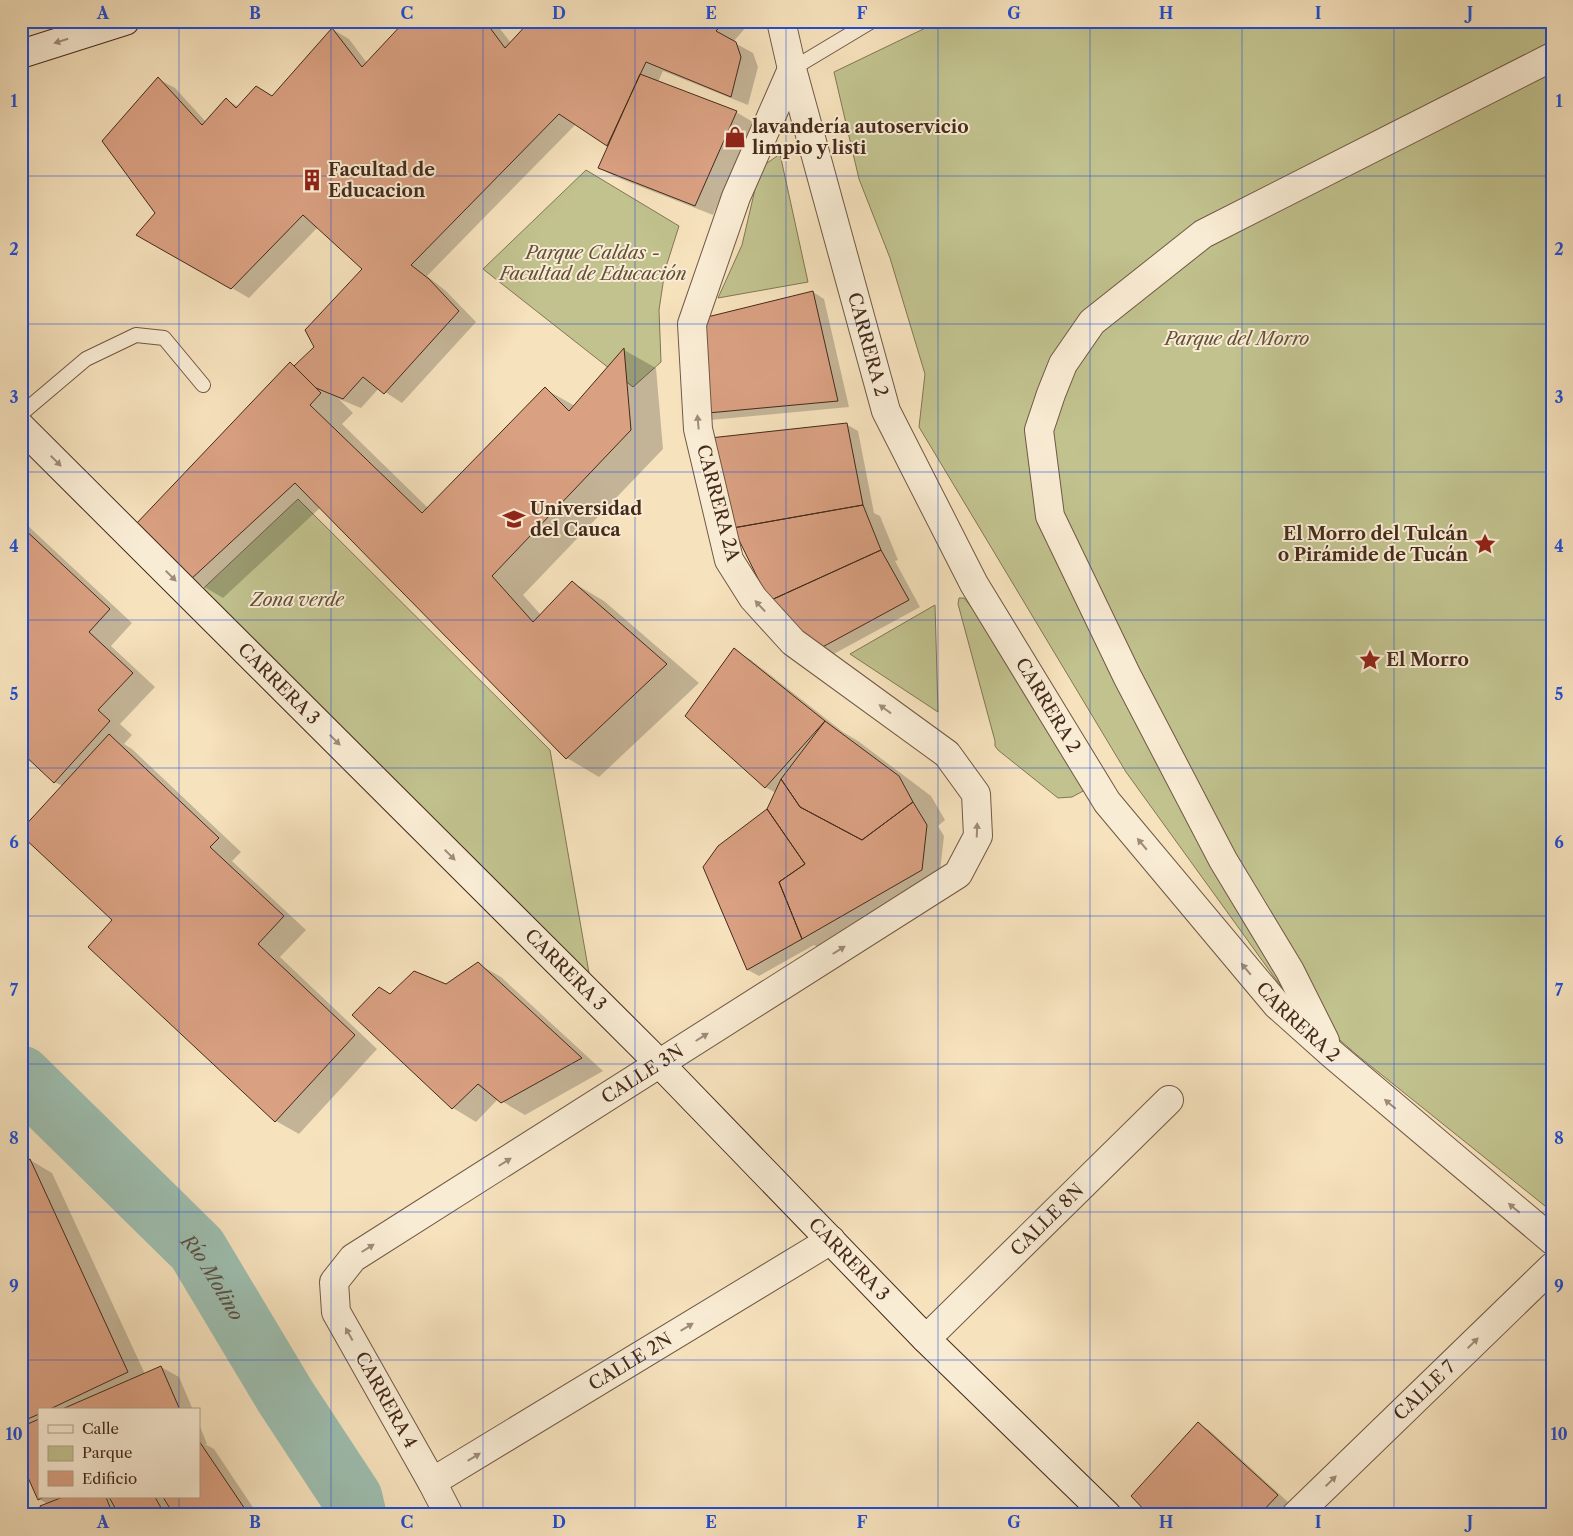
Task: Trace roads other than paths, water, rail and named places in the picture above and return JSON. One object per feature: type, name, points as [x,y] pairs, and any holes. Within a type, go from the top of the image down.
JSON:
[{"type":"street","points":[[21,54],[125,21]]},
{"type":"street","name":"CARRERA 2","points":[[781,21],[792,69],[886,411],[974,584],[1107,802],[1277,1005],[1332,1054],[1552,1240]]},
{"type":"street","points":[[1332,1054],[1290,971],[1218,851],[1127,676],[1050,516],[1039,430],[1050,394],[1063,364],[1092,322],[1203,234],[1552,58]]},
{"type":"street","name":"CARRERA 2A","points":[[792,69],[736,197],[692,324],[698,429],[729,560],[753,598],[793,642],[947,754],[976,794],[978,836],[958,874]]},
{"type":"street","name":"CARRERA 3","points":[[21,427],[660,1064],[926,1339],[1107,1515]]},
{"type":"street","name":"CALLE 3N","points":[[334,1282],[353,1258],[958,874]]},
{"type":"street","name":"CALLE 8N","points":[[926,1339],[1169,1100]]},
{"type":"street","name":"CALLE 2N","points":[[432,1482],[831,1240]]},
{"type":"street","name":"CALLE 7","points":[[1296,1515],[1552,1268]]},
{"type":"street","name":"CARRERA 4","points":[[334,1282],[336,1312],[449,1515]]},
{"type":"lane","points":[[792,69],[872,21]]},
{"type":"lane","points":[[21,414],[86,359],[136,334],[164,338],[203,385]]},
{"type":"waterway","name":"Río Molino","points":[[21,1076],[197,1249],[285,1396],[352,1498],[356,1515]]},
{"type":"place","name":"lavandería autoservicio limpio y listi","points":[[735,137]]},
{"type":"place","name":"Facultad de Educacion","points":[[312,180]]},
{"type":"place","name":"Universidad del Cauca","points":[[514,519]]},
{"type":"place","name":"El Morro del Tulcán o Pirámide de Tucán","points":[[1485,544]]},
{"type":"place","name":"El Morro","points":[[1370,660]]},
{"type":"park label","name":"Parque Caldas - Facultad de Educación","points":[[593,263]]},
{"type":"park label","name":"Parque del Morro","points":[[1237,339]]},
{"type":"park label","name":"Zona verde","points":[[297,600]]}]
